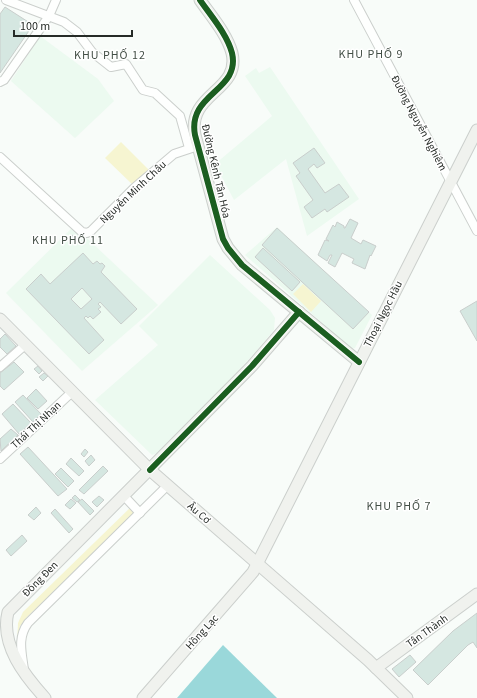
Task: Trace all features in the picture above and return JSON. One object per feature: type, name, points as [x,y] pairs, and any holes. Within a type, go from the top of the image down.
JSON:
[{"type":"street","points":[[0,6],[5,0],[64,22],[74,28],[88,48],[111,67],[126,64],[143,90],[155,93],[180,116],[194,147]]},
{"type":"street","points":[[0,82],[4,80],[49,16],[56,0]]},
{"type":"street","name":"Đường Kênh Tân Hóa","points":[[200,0],[227,40],[233,58],[228,77],[200,107],[195,116],[194,126],[194,147],[220,232],[228,248],[247,269],[359,362]]},
{"type":"street","name":"Đường Nguyễn Nghiêm","points":[[354,0],[477,231]]},
{"type":"street","name":"Thoại Ngọc Hầu","points":[[258,564],[477,130]]},
{"type":"street","name":"Nguyễn Minh Châu","points":[[0,157],[82,232],[87,233],[91,231],[137,185],[172,156],[180,151],[194,147]]},
{"type":"street","points":[[150,470],[252,366],[299,312]]},
{"type":"street","name":"Âu Cơ","points":[[0,319],[150,470],[376,668],[407,698]]},
{"type":"street","points":[[0,368],[25,345]]},
{"type":"street","name":"Thái Thị Nhạn","points":[[0,459],[72,392]]},
{"type":"street","name":"Đồng Đen","points":[[45,698],[10,656],[3,641],[2,632],[5,616],[10,609],[150,470]]},
{"type":"street","name":"Đồng Đen","points":[[25,675],[21,640],[26,626],[168,485]]},
{"type":"street","points":[[124,496],[140,513]]},
{"type":"street","name":"Hồng Lạc","points":[[143,698],[246,581],[258,564]]},
{"type":"street","name":"Tân Thành","points":[[376,668],[477,594]]},
{"type":"shaded area","points":[[40,36],[98,79],[114,101],[75,138],[11,81]]},
{"type":"shaded area","points":[[270,67],[359,199],[307,236],[286,159],[234,200],[215,164],[272,116],[245,76],[256,68],[259,73]]},
{"type":"shaded area","points":[[74,226],[158,305],[82,371],[6,293]]},
{"type":"shaded area","points":[[277,227],[372,315],[355,348],[352,349],[245,255]]},
{"type":"shaded area","points":[[210,255],[270,310],[275,318],[274,330],[251,357],[209,401],[157,453],[152,455],[95,400],[158,345],[139,326]]},
{"type":"green space","points":[[121,142],[149,170],[133,185],[105,158]]},
{"type":"green space","points":[[303,284],[321,301],[311,312],[293,294]]},
{"type":"green space","points":[[132,506],[137,512],[27,617],[20,626],[17,644],[18,623],[23,612]]},
{"type":"water","points":[[223,645],[277,698],[177,698]]},
{"type":"building","points":[[5,7],[33,25],[0,73],[0,14]]},
{"type":"building","points":[[314,148],[325,163],[317,168],[314,164],[308,169],[325,193],[339,184],[349,197],[327,212],[325,209],[312,218],[304,207],[313,200],[296,176],[300,173],[293,163]]},
{"type":"building","points":[[350,219],[358,223],[351,238],[361,244],[363,240],[376,246],[371,256],[370,255],[365,269],[352,263],[354,259],[342,253],[335,267],[328,263],[332,255],[330,255],[327,261],[318,255],[325,240],[329,241],[326,239],[333,225],[335,227],[337,222],[345,228]]},
{"type":"building","points":[[277,228],[369,312],[353,329],[262,245]]},
{"type":"building","points":[[72,235],[79,241],[76,244],[70,237]]},
{"type":"building","points":[[263,248],[300,282],[292,291],[255,257]]},
{"type":"building","points":[[83,253],[93,264],[97,261],[105,266],[101,272],[137,309],[121,324],[100,302],[98,304],[101,307],[98,309],[101,312],[93,319],[90,316],[88,318],[86,316],[84,318],[104,340],[89,354],[26,289],[41,274],[50,284]],"holes":[[[82,288],[92,299],[81,309],[71,299]]]},
{"type":"building","points":[[477,301],[477,341],[460,311]]},
{"type":"building","points":[[5,334],[16,346],[7,354],[0,347],[0,339]]},
{"type":"building","points":[[14,362],[24,372],[4,390],[0,386],[0,373]]},
{"type":"building","points":[[38,366],[42,371],[39,374],[34,369]]},
{"type":"building","points":[[44,373],[48,376],[43,381],[39,377]]},
{"type":"building","points":[[36,389],[47,401],[38,409],[27,398]]},
{"type":"building","points":[[23,395],[41,414],[33,422],[15,402]]},
{"type":"building","points":[[13,404],[31,423],[19,434],[2,414]]},
{"type":"building","points":[[11,429],[18,435],[1,451],[0,439]]},
{"type":"building","points":[[28,447],[67,489],[58,496],[20,454]]},
{"type":"building","points":[[85,449],[88,452],[84,457],[81,454]]},
{"type":"building","points":[[91,455],[95,460],[89,466],[85,461]]},
{"type":"building","points":[[71,458],[84,471],[79,476],[66,464]]},
{"type":"building","points":[[103,466],[108,471],[84,494],[79,490]]},
{"type":"building","points":[[61,468],[74,481],[68,487],[55,474]]},
{"type":"building","points":[[75,495],[80,500],[77,502],[72,498]]},
{"type":"building","points":[[99,496],[104,500],[97,507],[92,502]]},
{"type":"building","points":[[71,499],[76,503],[70,509],[65,505]]},
{"type":"building","points":[[82,499],[94,511],[90,515],[78,502]]},
{"type":"building","points":[[36,507],[41,513],[34,520],[28,515]]},
{"type":"building","points":[[55,509],[73,529],[69,533],[51,513]]},
{"type":"building","points":[[22,535],[27,541],[11,556],[6,550]]},
{"type":"building","points":[[477,613],[477,648],[473,642],[468,645],[428,685],[413,670],[453,631]]},
{"type":"building","points":[[410,655],[416,662],[399,677],[392,669]]},
{"type":"cycle path","points":[[200,0],[223,32],[232,53],[233,66],[229,76],[199,110],[195,121],[195,135],[223,239],[228,248],[242,265],[359,362]]},
{"type":"cycle path","points":[[150,470],[252,366],[299,312]]},
{"type":"district","name":"KHU PHỐ 9","points":[[371,54]]},
{"type":"district","name":"KHU PHỐ 12","points":[[110,55]]},
{"type":"district","name":"KHU PHỐ 11","points":[[68,240]]},
{"type":"district","name":"KHU PHỐ 7","points":[[399,506]]}]
